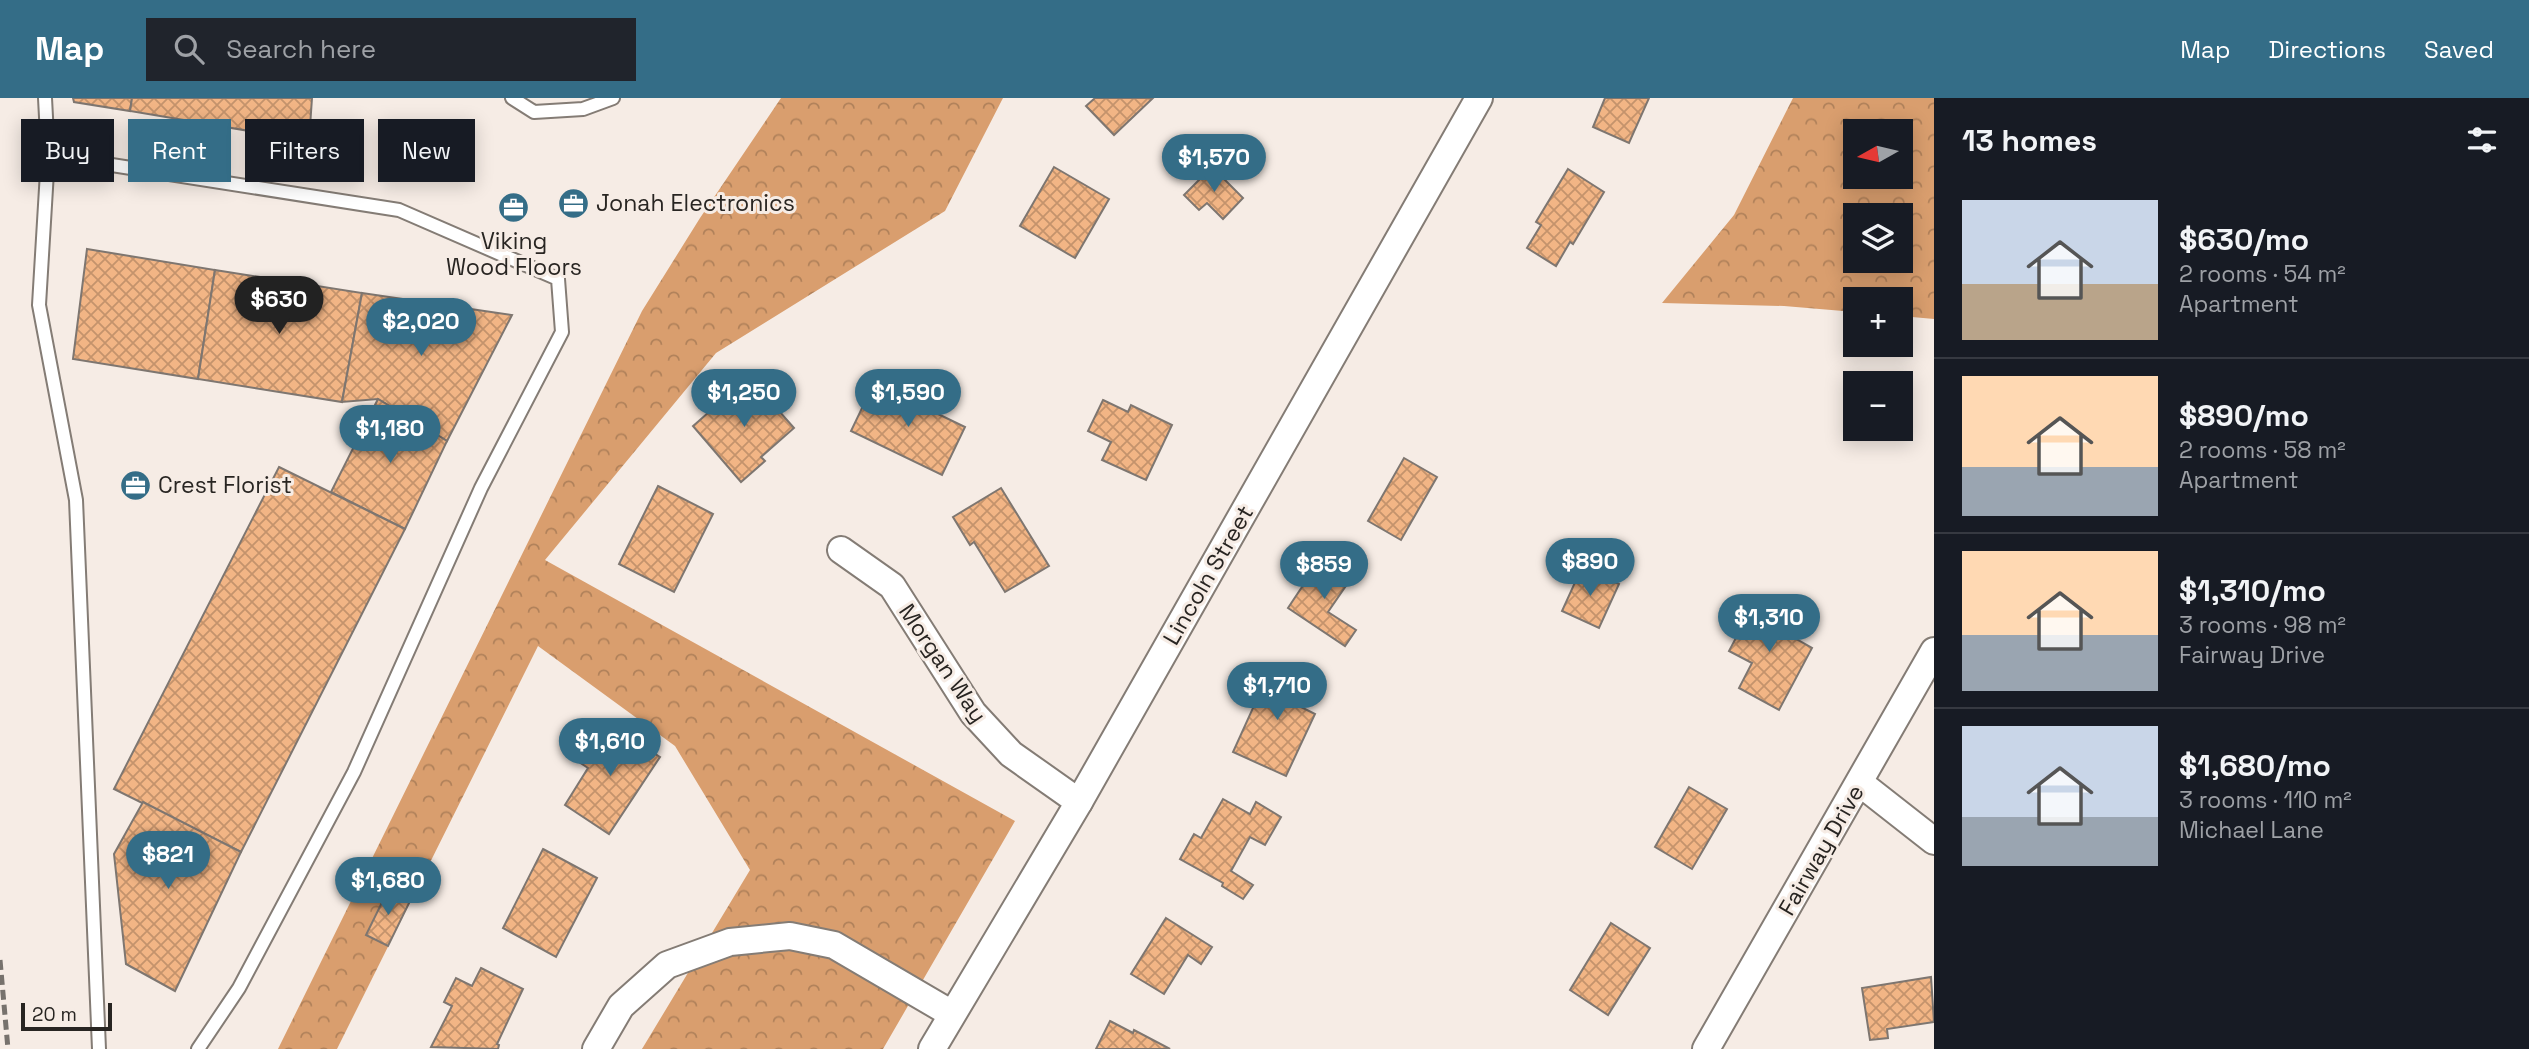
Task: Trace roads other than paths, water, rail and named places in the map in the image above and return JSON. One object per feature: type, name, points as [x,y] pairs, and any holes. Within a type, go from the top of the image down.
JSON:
[{"type":"street","name":"Lincoln Street","points":[[932,1049],[1079,802],[1479,98]]},
{"type":"street","name":"Morgan Way","points":[[841,550],[891,586],[973,713],[1011,754],[1079,802]]},
{"type":"street","name":"Fairway Drive","points":[[1706,1049],[1934,651]]},
{"type":"street","points":[[1860,783],[1934,841]]},
{"type":"street","points":[[596,1049],[621,1006],[667,965],[730,942],[790,936],[834,945],[952,1014]]},
{"type":"lane","points":[[45,98],[46,119]]},
{"type":"lane","points":[[512,98],[534,112],[583,109],[606,100]]},
{"type":"lane","points":[[114,165],[399,210],[558,279],[562,332],[481,488],[354,772],[239,988],[198,1049]]},
{"type":"lane","points":[[46,182],[38,305],[76,499],[99,1049]]},
{"type":"railway","points":[[0,960],[8,1049]]},
{"type":"place","name":"Jonah Electronics","points":[[573,203]]},
{"type":"place","name":"Viking Wood Floors","points":[[514,207]]},
{"type":"place","name":"Crest Florist","points":[[135,485]]}]
